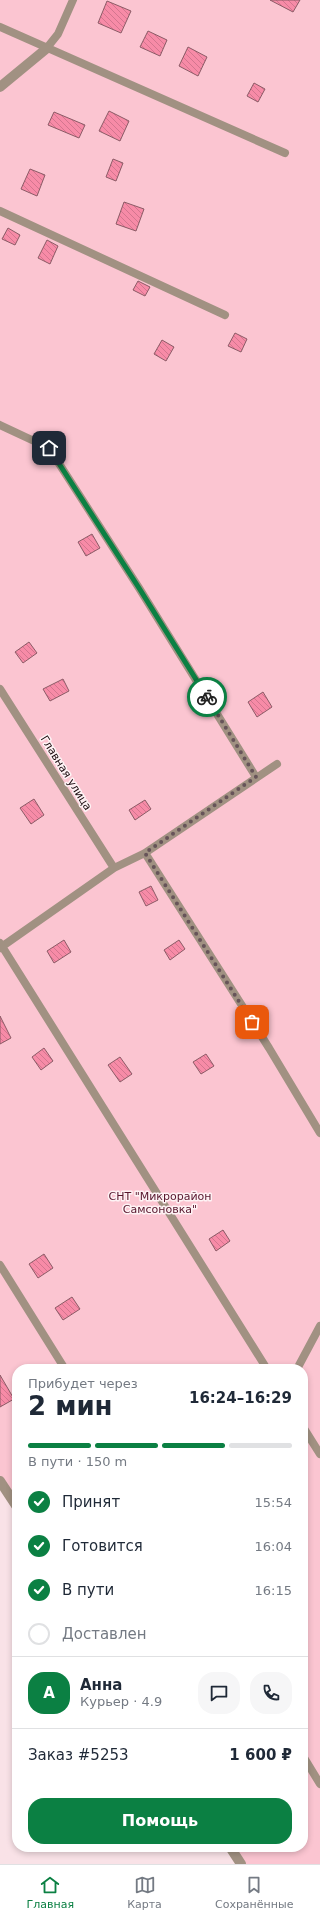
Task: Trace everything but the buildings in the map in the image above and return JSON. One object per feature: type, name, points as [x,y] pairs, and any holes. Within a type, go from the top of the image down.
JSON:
[{"type":"street","points":[[0,87],[46,49]]},
{"type":"street","points":[[0,1481],[12,1499]]},
{"type":"street","points":[[233,1852],[241,1864]]},
{"type":"lane","points":[[46,49],[58,34],[73,0]]},
{"type":"lane","points":[[0,28],[284,153]]},
{"type":"lane","points":[[0,211],[225,315]]},
{"type":"lane","points":[[0,426],[49,448],[139,588],[256,777]]},
{"type":"lane","name":"Главная улица","points":[[0,689],[114,868]]},
{"type":"lane","points":[[264,1364],[1,946],[114,868],[145,853],[277,764]]},
{"type":"lane","points":[[145,853],[269,1048],[320,1133]]},
{"type":"lane","points":[[0,1265],[62,1364]]},
{"type":"lane","points":[[300,1364],[320,1326]]},
{"type":"lane","points":[[308,1434],[320,1454]]},
{"type":"lane","points":[[308,1764],[320,1784]]},
{"type":"green space","name":"СНТ \"Микрорайон Самсоновка\"","points":[[0,0],[320,0],[320,1864],[241,1864],[233,1852],[308,1852],[308,1364],[12,1364],[12,1499],[0,1481]]},
{"type":"way so far","points":[[207,697],[256,777],[145,853],[252,1022]]},
{"type":"route","points":[[49,448],[207,697]]}]
